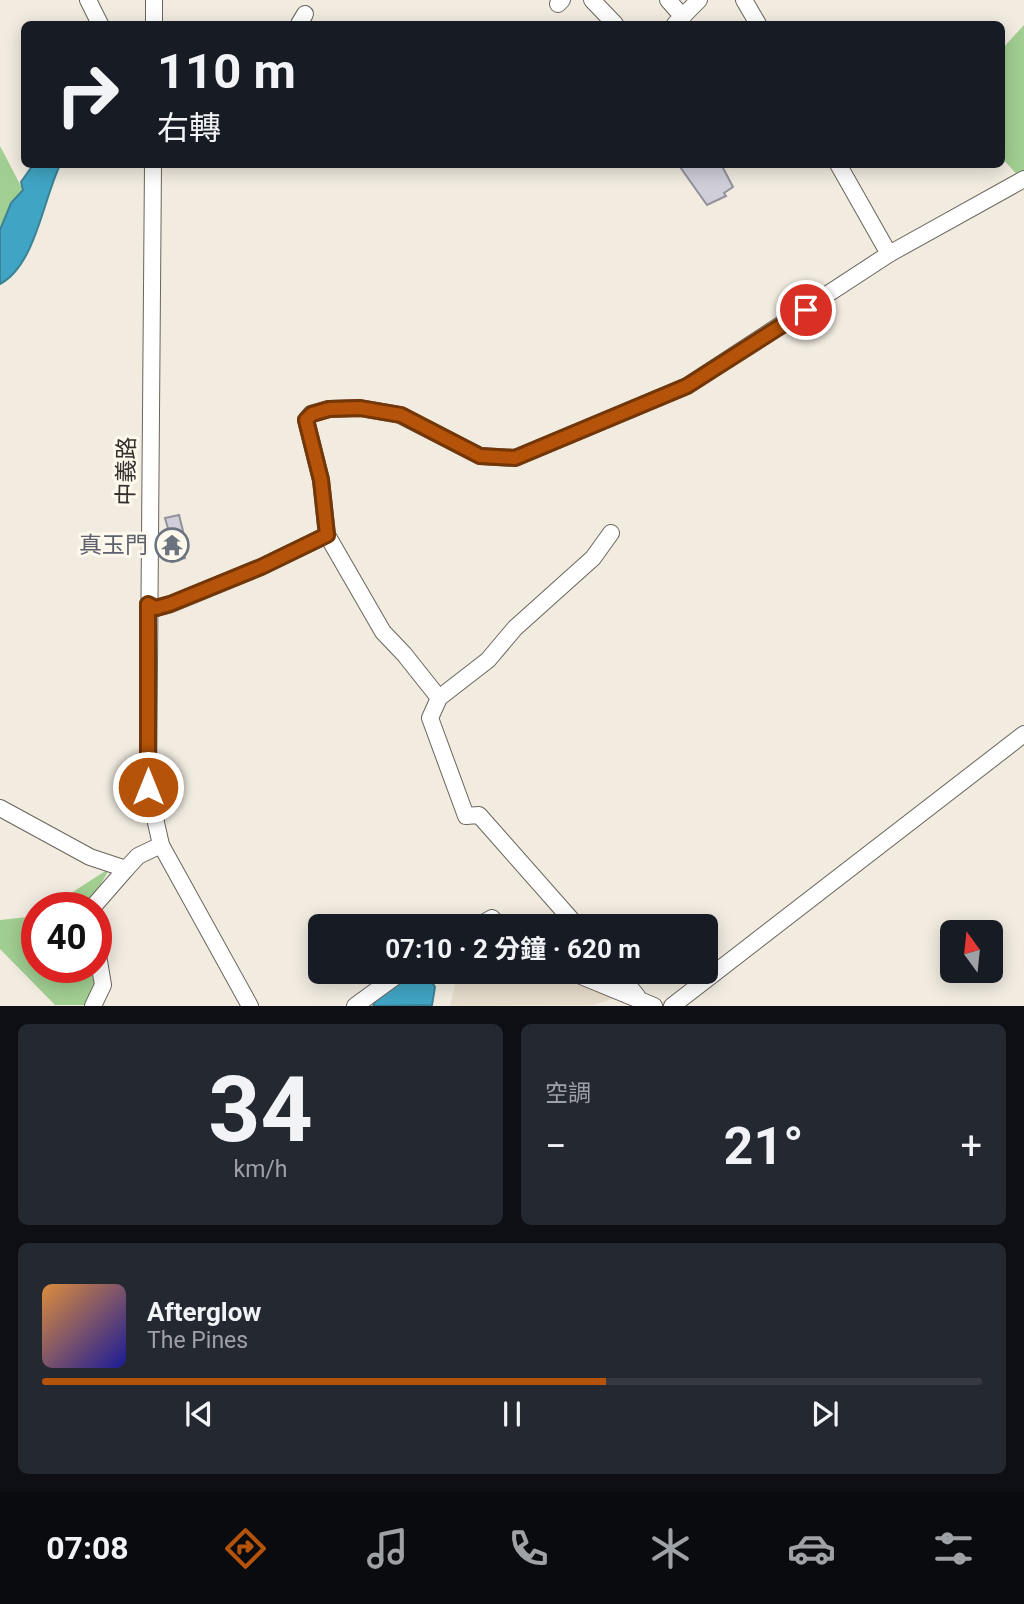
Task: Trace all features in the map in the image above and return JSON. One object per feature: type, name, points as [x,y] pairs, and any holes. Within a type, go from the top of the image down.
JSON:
[{"type":"street","points":[[88,0],[98,21]]},
{"type":"street","points":[[154,0],[154,21]]},
{"type":"street","points":[[592,0],[612,21]]},
{"type":"street","points":[[668,0],[679,21],[699,0]]},
{"type":"street","points":[[744,0],[756,21]]},
{"type":"street","name":"中義路","points":[[153,168],[148,787],[162,845],[250,1006]]},
{"type":"street","points":[[840,168],[889,254]]},
{"type":"street","points":[[439,698],[383,632],[327,535],[321,480],[306,420],[312,414],[329,409],[360,408],[401,415],[480,456],[515,458],[687,386],[889,254],[1024,179]]},
{"type":"street","points":[[566,914],[479,815],[466,816],[430,718],[439,698],[488,660],[515,628],[593,558],[611,533]]},
{"type":"street","points":[[148,604],[156,608],[170,604],[261,567],[327,535]]},
{"type":"street","points":[[672,1006],[1024,734]]},
{"type":"street","points":[[0,808],[90,857],[126,869]]},
{"type":"street","points":[[106,892],[138,856],[162,845]]},
{"type":"street","points":[[93,1006],[103,983]]},
{"type":"street","points":[[355,1006],[385,984]]},
{"type":"street","points":[[603,984],[654,1006]]},
{"type":"street","points":[[627,984],[639,998]]},
{"type":"shaded area","points":[[455,984],[625,984],[628,994],[593,1005],[450,1006]]},
{"type":"green space","points":[[1024,25],[1024,178],[1021,179],[1005,161],[1005,46]]},
{"type":"green space","points":[[0,146],[23,190],[11,203],[0,230]]},
{"type":"green space","points":[[110,868],[96,892],[73,892]]},
{"type":"green space","points":[[21,918],[21,970],[0,949],[0,920]]},
{"type":"green space","points":[[33,983],[95,983],[94,1005],[55,1005]]},
{"type":"water","points":[[31,168],[59,168],[30,248],[12,275],[0,284],[0,230],[11,203],[23,190],[21,182]]},
{"type":"water","points":[[387,984],[433,984],[432,1005],[373,1006]]},
{"type":"building","points":[[681,168],[723,168],[733,187],[724,193],[726,196],[707,205]]},
{"type":"building","name":"真玉門","points":[[179,515],[183,531],[178,532],[185,558],[172,562],[170,555],[166,556],[161,534],[169,532],[165,518]]},
{"type":"place","name":"真玉門","points":[[172,545]]},
{"type":"route","points":[[148,787],[148,604],[156,608],[170,604],[261,567],[327,535],[321,480],[306,420],[312,414],[329,409],[360,408],[401,415],[480,456],[515,458],[687,386],[806,310]]}]
